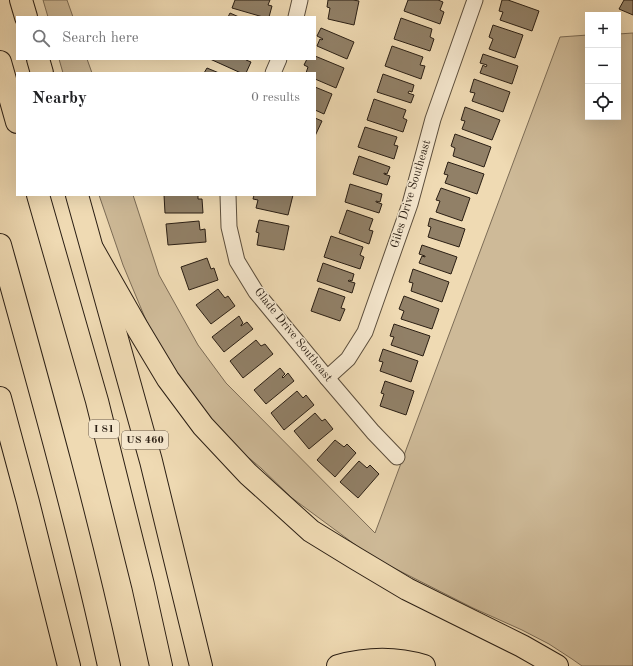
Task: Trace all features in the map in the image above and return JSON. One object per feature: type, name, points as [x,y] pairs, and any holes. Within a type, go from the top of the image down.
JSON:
[{"type":"highway","points":[[22,0],[26,16]]},
{"type":"highway","points":[[38,60],[42,72]]},
{"type":"highway","points":[[0,62],[16,118]]},
{"type":"highway","name":"I 81","points":[[38,196],[97,401],[143,585],[161,666]]},
{"type":"highway","name":"US 460","points":[[77,196],[151,461],[201,666]]},
{"type":"highway","points":[[0,245],[47,417],[96,606],[109,666]]},
{"type":"highway","points":[[93,250],[168,379],[203,426],[248,474],[311,531],[407,589],[522,646],[557,666]]},
{"type":"highway","points":[[0,398],[69,666]]},
{"type":"highway","points":[[338,666],[355,661],[374,659],[395,660],[424,666]]},
{"type":"street","points":[[296,16],[300,0]]},
{"type":"street","name":"Giles Drive Southeast","points":[[327,378],[348,358],[365,332],[410,204],[433,120],[475,0]]},
{"type":"street","points":[[273,72],[279,60]]},
{"type":"street","name":"Glade Drive Southeast","points":[[228,196],[229,227],[237,261],[256,292],[373,432],[397,457]]},
{"type":"shaded area","points":[[43,0],[67,0],[73,16],[48,16]]},
{"type":"shaded area","points":[[633,33],[633,666],[582,666],[549,644],[386,564],[361,549],[292,498],[261,468],[237,448],[215,425],[190,393],[166,356],[148,325],[123,265],[99,196],[133,196],[159,275],[198,345],[226,383],[375,533],[560,37],[585,35],[585,120],[621,120],[621,34]]},
{"type":"shaded area","points":[[59,60],[87,60],[92,72],[63,72]]},
{"type":"building","points":[[235,0],[270,0],[268,5],[272,6],[269,16],[260,16],[232,8]]},
{"type":"building","points":[[328,0],[359,1],[354,25],[328,19],[330,8],[327,7]]},
{"type":"building","points":[[408,0],[438,0],[443,2],[440,10],[444,12],[440,24],[404,11]]},
{"type":"building","points":[[502,0],[508,0],[539,11],[532,31],[500,20],[503,12],[499,11]]},
{"type":"building","points":[[624,0],[633,0],[633,15],[619,9]]},
{"type":"building","points":[[230,13],[237,16],[228,16]]},
{"type":"building","points":[[401,18],[432,29],[430,37],[434,39],[430,51],[394,39]]},
{"type":"building","points":[[493,25],[523,35],[515,58],[489,49],[493,39],[489,37]]},
{"type":"building","points":[[321,28],[354,42],[347,59],[317,46],[320,39],[323,39],[317,36]]},
{"type":"building","points":[[392,46],[423,57],[420,65],[425,66],[421,79],[385,66]]},
{"type":"building","points":[[483,54],[518,66],[512,84],[480,73],[483,65],[486,67],[487,65],[480,63]]},
{"type":"building","points":[[316,56],[344,68],[336,88],[316,79],[316,72],[306,72],[308,67],[304,65],[306,60],[316,60]]},
{"type":"building","points":[[212,60],[246,60],[251,62],[246,72],[239,72]]},
{"type":"building","points":[[207,68],[217,72],[205,72]]},
{"type":"building","points":[[383,74],[414,85],[412,92],[409,91],[408,93],[414,95],[411,103],[377,92]]},
{"type":"building","points":[[474,79],[510,92],[503,112],[472,101],[475,93],[470,92]]},
{"type":"building","points":[[316,87],[332,94],[324,114],[316,110]]},
{"type":"building","points":[[374,99],[406,110],[403,118],[407,120],[403,132],[367,120]]},
{"type":"building","points":[[465,107],[500,120],[492,140],[462,129],[465,121],[461,120]]},
{"type":"building","points":[[316,118],[322,121],[316,134]]},
{"type":"building","points":[[365,127],[397,137],[394,145],[398,146],[394,159],[358,147]]},
{"type":"building","points":[[455,134],[491,147],[484,167],[453,156],[455,148],[451,146]]},
{"type":"building","points":[[359,156],[390,167],[387,174],[384,173],[390,176],[387,185],[353,174]]},
{"type":"building","points":[[448,162],[484,174],[477,194],[445,183],[448,175],[444,174]]},
{"type":"building","points":[[350,184],[382,194],[380,202],[376,201],[382,204],[379,213],[345,202]]},
{"type":"building","points":[[441,188],[470,198],[462,221],[436,212],[440,201],[436,200]]},
{"type":"building","points":[[164,196],[198,196],[198,199],[202,199],[203,213],[165,213]]},
{"type":"building","points":[[254,196],[293,196],[288,215],[256,208],[258,200],[253,199]]},
{"type":"building","points":[[347,210],[373,219],[369,230],[373,231],[369,244],[339,233]]},
{"type":"building","points":[[430,218],[465,229],[459,247],[428,237],[431,227],[428,226]]},
{"type":"building","points":[[259,220],[289,226],[284,250],[257,245],[259,233],[256,232]]},
{"type":"building","points":[[199,221],[200,230],[205,229],[206,242],[168,245],[166,224]]},
{"type":"building","points":[[331,236],[363,247],[360,255],[364,257],[360,269],[324,257]]},
{"type":"building","points":[[422,245],[457,257],[451,274],[419,263],[422,256],[425,257],[419,254]]},
{"type":"building","points":[[207,258],[211,269],[214,268],[218,280],[189,290],[181,267]]},
{"type":"building","points":[[323,263],[354,274],[352,281],[348,281],[355,283],[352,293],[317,281]]},
{"type":"building","points":[[413,269],[449,282],[442,302],[411,291],[413,283],[409,282]]},
{"type":"building","points":[[319,288],[345,297],[341,308],[345,309],[340,321],[311,311]]},
{"type":"building","points":[[218,289],[225,298],[228,296],[235,306],[211,324],[196,305]]},
{"type":"building","points":[[404,296],[439,309],[432,329],[401,319],[404,311],[399,309]]},
{"type":"building","points":[[239,316],[243,323],[241,326],[247,322],[253,329],[224,352],[212,337]]},
{"type":"building","points":[[394,324],[430,336],[423,356],[391,345],[394,337],[390,336]]},
{"type":"building","points":[[256,340],[261,346],[265,344],[273,354],[243,378],[230,361]]},
{"type":"building","points":[[383,349],[418,361],[411,382],[380,371],[383,362],[379,361]]},
{"type":"building","points":[[280,368],[285,374],[282,377],[283,378],[288,373],[294,381],[266,404],[254,390]]},
{"type":"building","points":[[385,381],[414,391],[406,415],[380,406],[384,394],[381,393]]},
{"type":"building","points":[[297,391],[303,398],[306,395],[314,405],[284,430],[271,413]]},
{"type":"building","points":[[315,413],[322,421],[325,419],[333,429],[309,449],[294,431]]},
{"type":"building","points":[[335,440],[344,447],[347,444],[356,453],[335,477],[317,460]]},
{"type":"building","points":[[359,461],[367,468],[370,465],[379,474],[358,498],[340,482]]}]
